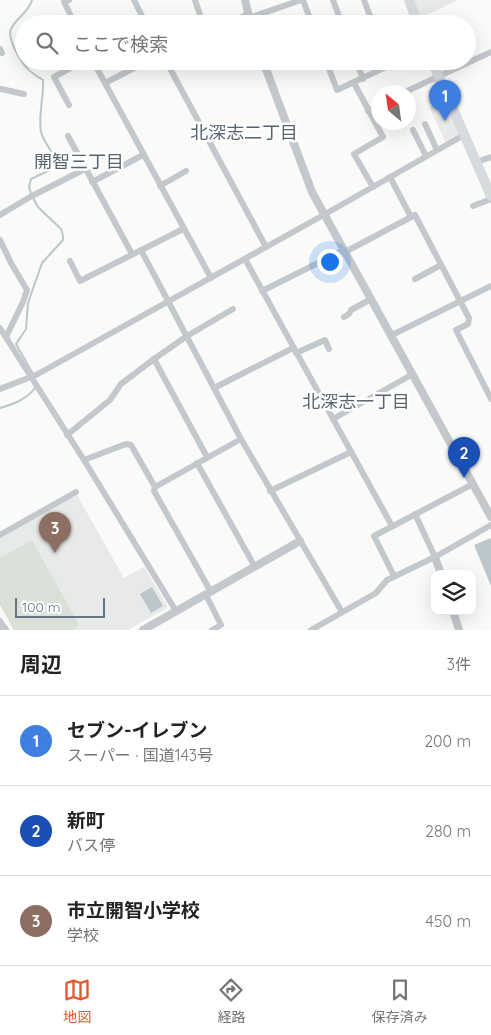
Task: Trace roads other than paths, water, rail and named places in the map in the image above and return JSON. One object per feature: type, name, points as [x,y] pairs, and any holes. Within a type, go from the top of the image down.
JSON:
[{"type":"highway","points":[[409,0],[415,15]]},
{"type":"highway","points":[[436,70],[491,195]]},
{"type":"street","points":[[134,0],[142,15]]},
{"type":"street","points":[[195,0],[200,15]]},
{"type":"street","points":[[244,0],[248,15]]},
{"type":"street","points":[[260,15],[300,0],[308,15]]},
{"type":"street","points":[[333,0],[339,15]]},
{"type":"street","points":[[364,0],[370,15]]},
{"type":"street","points":[[65,1],[71,15]]},
{"type":"street","points":[[476,59],[491,52]]},
{"type":"street","points":[[67,70],[54,77],[69,105]]},
{"type":"street","points":[[98,70],[211,278]]},
{"type":"street","points":[[105,83],[130,70]]},
{"type":"street","points":[[171,70],[266,247]]},
{"type":"street","points":[[266,70],[312,192],[473,484],[488,503],[491,517]]},
{"type":"street","points":[[329,70],[337,90],[363,79],[378,70]]},
{"type":"street","points":[[360,70],[363,79]]},
{"type":"street","points":[[416,87],[451,70]]},
{"type":"street","points":[[0,81],[0,90],[24,94]]},
{"type":"street","points":[[354,83],[383,137],[354,154],[372,187]]},
{"type":"street","points":[[425,124],[437,150]]},
{"type":"street","points":[[413,130],[426,156]]},
{"type":"street","points":[[0,388],[33,377],[464,135]]},
{"type":"street","points":[[68,136],[132,254]]},
{"type":"street","points":[[92,182],[143,155]]},
{"type":"street","points":[[476,162],[491,158]]},
{"type":"street","points":[[0,215],[85,169]]},
{"type":"street","points":[[160,186],[186,171]]},
{"type":"street","points":[[390,176],[411,217]]},
{"type":"street","points":[[473,206],[491,195]]},
{"type":"street","points":[[262,291],[415,215],[469,318],[468,324],[456,330],[491,399]]},
{"type":"street","points":[[70,261],[80,281],[183,229]]},
{"type":"street","points":[[0,240],[27,290],[6,337]]},
{"type":"street","points":[[141,250],[241,439],[342,612]]},
{"type":"street","points":[[245,259],[392,526]]},
{"type":"street","points":[[415,279],[441,265]]},
{"type":"street","points":[[392,335],[491,286]]},
{"type":"street","points":[[344,317],[351,310],[371,299]]},
{"type":"street","points":[[68,435],[110,400],[121,384],[186,336],[233,309]]},
{"type":"street","points":[[0,328],[33,377],[36,387],[84,460],[176,611]]},
{"type":"street","points":[[214,388],[295,350],[325,340],[329,348]]},
{"type":"street","points":[[154,359],[207,457]]},
{"type":"street","points":[[333,418],[413,374]]},
{"type":"street","points":[[155,487],[241,439]]},
{"type":"street","points":[[84,460],[126,444],[131,445],[155,487],[154,491],[208,594],[222,625],[212,630]]},
{"type":"street","points":[[270,491],[350,452]]},
{"type":"street","points":[[197,463],[254,568]]},
{"type":"street","points":[[394,576],[374,536],[473,484]]},
{"type":"street","points":[[0,535],[76,492]]},
{"type":"street","points":[[415,514],[440,570]]},
{"type":"street","points":[[311,630],[376,593],[387,580],[435,557],[491,525]]},
{"type":"street","points":[[144,630],[300,541]]},
{"type":"street","points":[[454,615],[459,630]]},
{"type":"waterway","points":[[22,15],[32,0]]},
{"type":"waterway","points":[[15,23],[10,33],[15,49]]},
{"type":"waterway","points":[[29,70],[43,80],[41,132],[54,156],[50,170],[31,179],[29,187],[31,194]]},
{"type":"waterway","points":[[33,198],[38,207],[61,229],[63,236],[63,240],[42,263],[28,303],[26,329],[16,344],[33,374]]},
{"type":"waterway","points":[[0,408],[29,395],[36,387]]},
{"type":"place","name":"セブン-イレブン","points":[[445,121]]},
{"type":"place","name":"新町","points":[[464,478]]},
{"type":"place","name":"市立開智小学校","points":[[55,553]]},
{"type":"district","name":"北深志二丁目","points":[[244,132]]},
{"type":"district","name":"開智三丁目","points":[[79,161]]},
{"type":"district","name":"北深志一丁目","points":[[356,401]]}]
